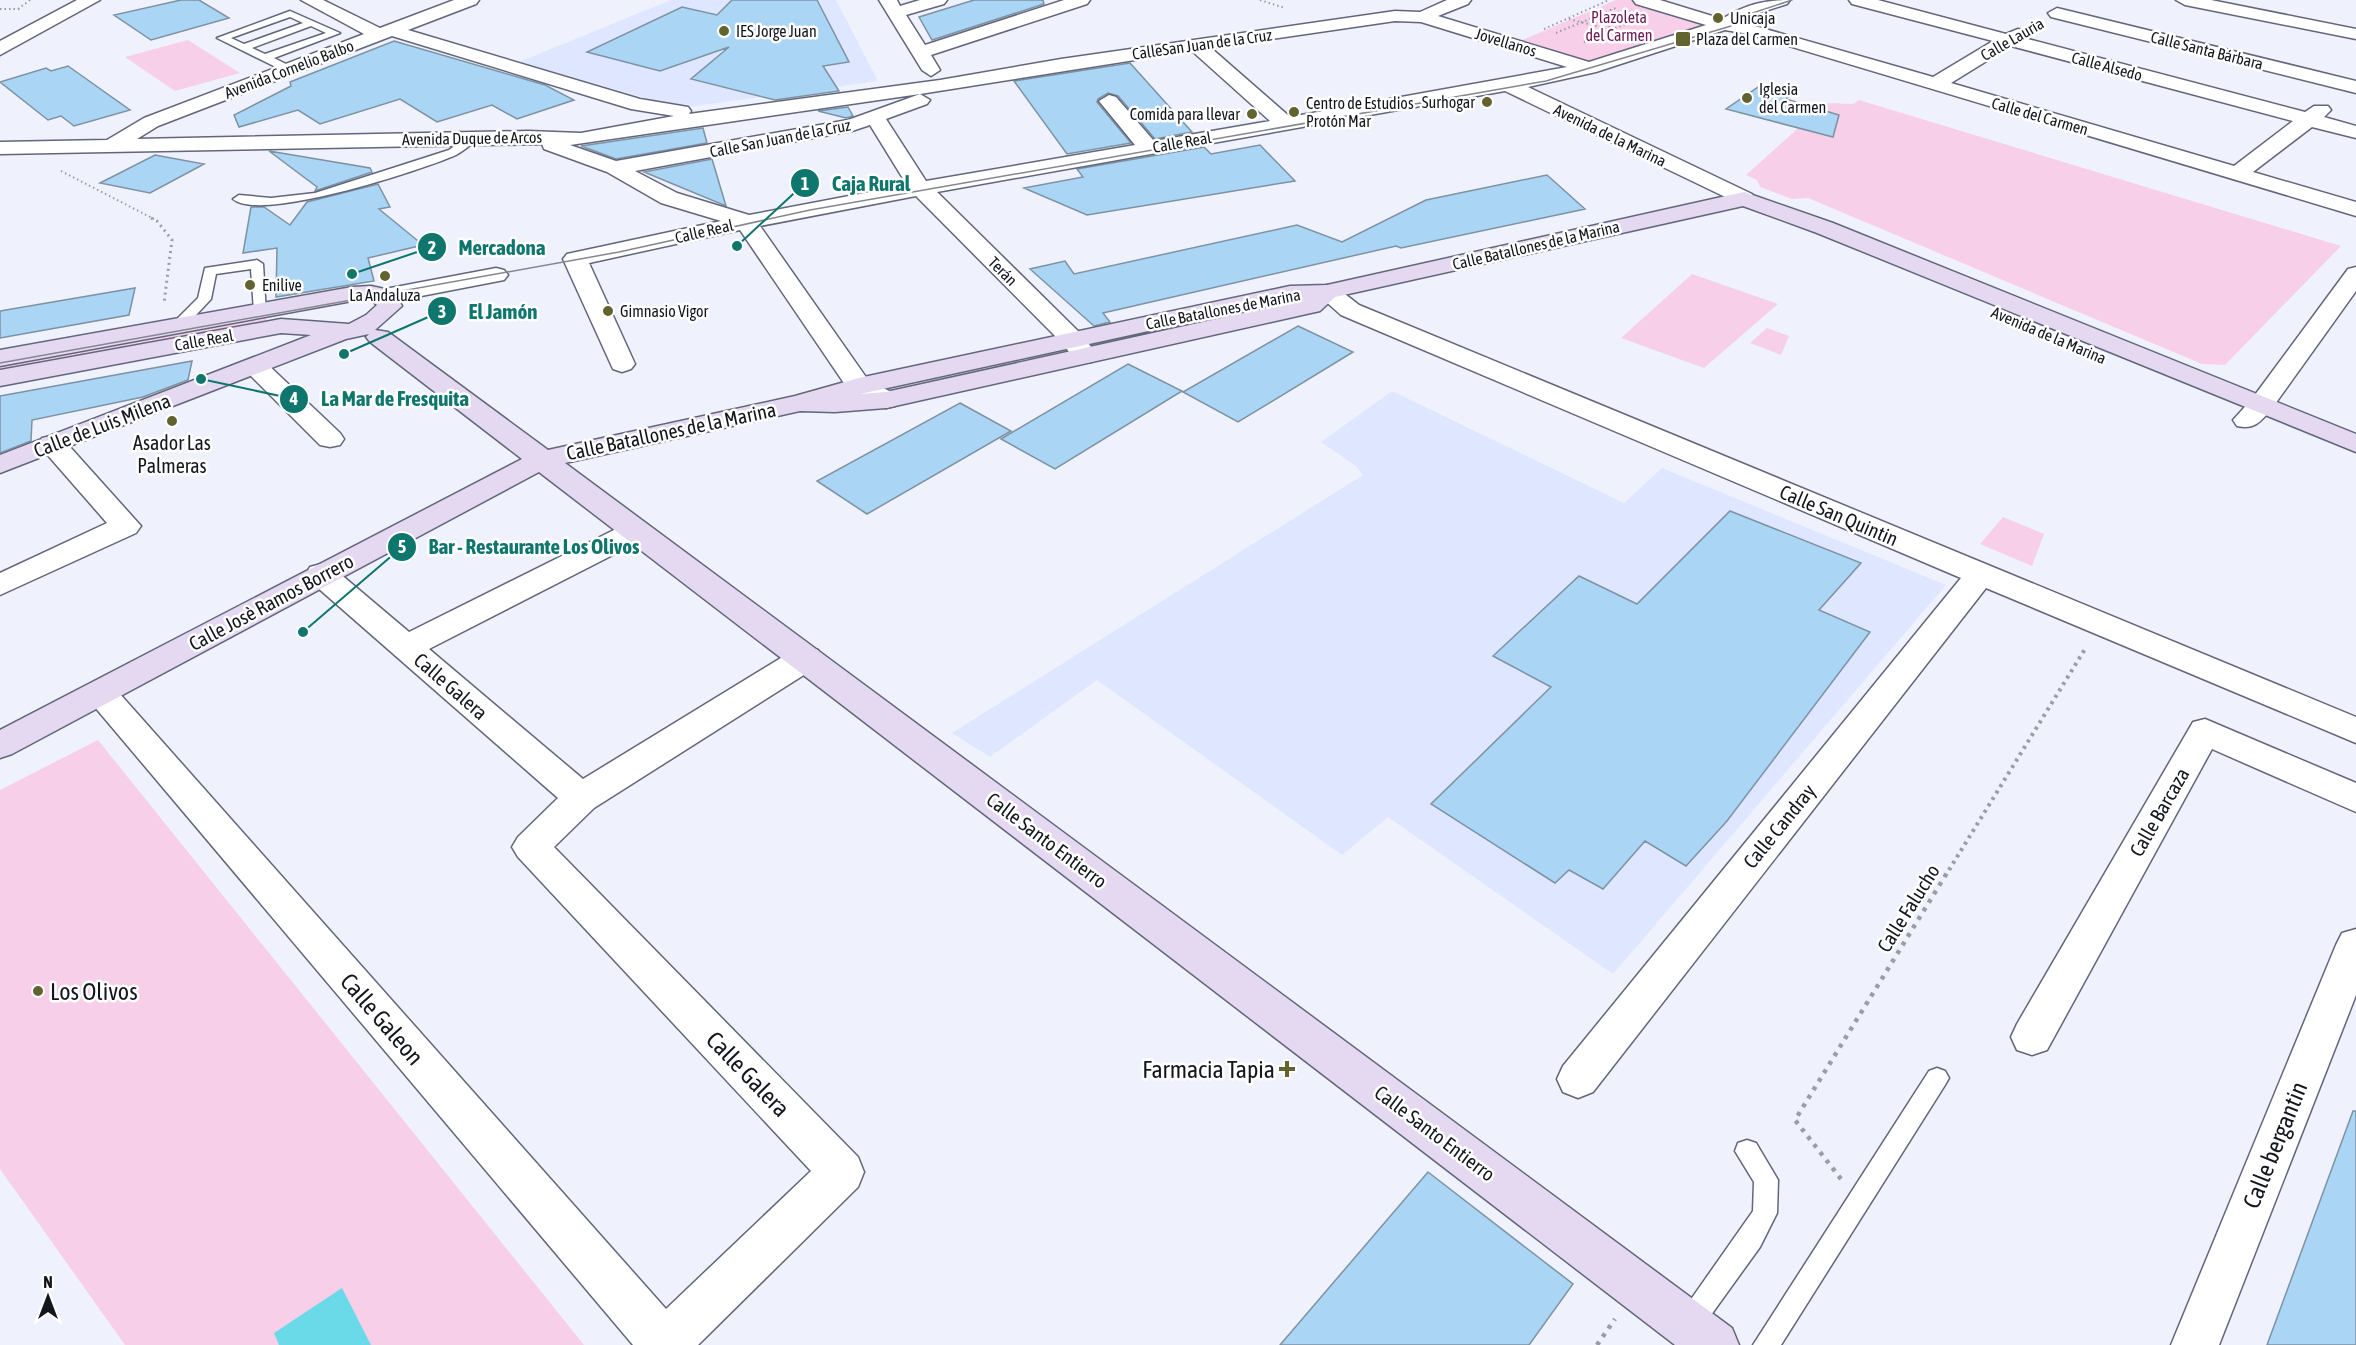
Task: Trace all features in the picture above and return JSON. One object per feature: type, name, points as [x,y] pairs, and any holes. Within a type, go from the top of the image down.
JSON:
[{"type":"street","points":[[0,49],[60,14],[90,0]]},
{"type":"street","points":[[310,0],[384,32],[638,105],[689,112],[693,120]]},
{"type":"street","name":"Avenida Cornelio Balbo","points":[[112,145],[151,122],[470,0]]},
{"type":"street","points":[[938,0],[892,6],[940,88]]},
{"type":"street","points":[[921,52],[1081,0]]},
{"type":"street","name":"CalleSan Juan de la Cruz","points":[[940,88],[1009,73],[1196,45],[1395,16],[1422,17],[1462,0]]},
{"type":"street","name":"Calle del Carmen","points":[[1642,0],[1724,25],[1751,29],[2356,209]]},
{"type":"street","name":"Calle Real","points":[[622,364],[575,259],[743,222],[920,188],[1509,86],[1589,68],[1724,25],[1747,11],[1781,0]]},
{"type":"street","name":"Calle Alsedo","points":[[1858,0],[2356,132]]},
{"type":"street","points":[[2185,0],[2356,34]]},
{"type":"street","name":"Calle Lauria","points":[[1934,85],[2007,40],[2057,13],[2086,4]]},
{"type":"street","name":"Calle Santa Bárbara","points":[[2057,13],[2353,82]]},
{"type":"street","name":"Jovellanos","points":[[1422,17],[1589,68]]},
{"type":"street","points":[[1196,45],[1285,124]]},
{"type":"street","points":[[2237,174],[2311,120],[2353,82]]},
{"type":"street","name":"Avenida de la Marina","points":[[1509,86],[1812,234],[2254,413],[2356,444]]},
{"type":"street","name":"Avenida Duque de Arcos","points":[[0,148],[528,136],[581,139],[626,129],[899,90],[940,88]]},
{"type":"street","name":"Calle San Juan de la Cruz","points":[[614,168],[852,125],[917,101],[940,88]]},
{"type":"street","points":[[1108,101],[1149,148]]},
{"type":"street","name":"Terán","points":[[875,117],[920,188],[1079,348]]},
{"type":"street","points":[[528,136],[614,168],[669,198],[743,222],[859,386],[886,400]]},
{"type":"street","name":"Calle Batallones de la Marina","points":[[1327,291],[1744,199]]},
{"type":"street","points":[[2254,413],[2349,297],[2356,274]]},
{"type":"street","name":"Calle Real","points":[[0,378],[274,327],[297,325],[335,331],[366,327],[380,317],[496,275]]},
{"type":"street","name":"Calle Batallones de Marina","points":[[800,403],[859,386],[1311,306],[1327,291]]},
{"type":"street","name":"Calle San Quintin","points":[[1327,291],[1350,310],[2356,731]]},
{"type":"street","name":"Calle Real","points":[[0,358],[370,292],[380,317]]},
{"type":"street","name":"Calle Santo Entierro","points":[[380,317],[542,460],[1702,1335]]},
{"type":"street","name":"Calle de Luis Milena","points":[[0,465],[298,350],[335,331]]},
{"type":"street","name":"Calle Batallones de Marina","points":[[800,403],[835,404],[886,400],[1079,348]]},
{"type":"street","points":[[255,366],[330,439]]},
{"type":"street","name":"Calle Batallones de la Marina","points":[[542,460],[800,403]]},
{"type":"street","name":"Avenida de la Marina","points":[[2254,413],[2356,466]]},
{"type":"street","points":[[5,574],[126,526],[52,444]]},
{"type":"street","name":"Calle Josè Ramos Borrero","points":[[0,745],[321,574],[542,460]]},
{"type":"street","points":[[406,647],[636,531]]},
{"type":"street","name":"Calle Galera","points":[[321,574],[581,798]]},
{"type":"street","name":"Calle Candray","points":[[1578,1079],[1981,574]]},
{"type":"street","name":"Calle Galera","points":[[664,1345],[842,1172],[531,847],[581,798],[806,658]]},
{"type":"street","name":"Calle Galeon","points":[[100,693],[664,1345]]},
{"type":"street","name":"Calle Barcaza","points":[[2032,1037],[2205,731],[2356,798]]},
{"type":"street","name":"Calle bergantin","points":[[2195,1345],[2356,945]]},
{"type":"lane","points":[[265,58],[335,33],[290,14],[222,38],[288,69]]},
{"type":"lane","points":[[243,48],[311,23]]},
{"type":"lane","points":[[239,199],[270,202],[317,196],[453,152],[472,138]]},
{"type":"lane","points":[[169,328],[204,300],[210,271],[257,264],[261,311]]},
{"type":"lane","points":[[1766,1345],[1937,1078]]},
{"type":"lane","points":[[1702,1335],[1765,1213],[1766,1180],[1747,1151]]},
{"type":"path","points":[[18,9],[30,0]]},
{"type":"path","points":[[1518,45],[1609,0]]},
{"type":"path","points":[[1518,45],[1619,7]]},
{"type":"path","points":[[1568,19],[1604,28]]},
{"type":"path","points":[[46,147],[35,159],[157,221],[172,240],[169,328]]},
{"type":"path","name":"Calle Falucho","points":[[1859,1201],[1795,1120],[2101,624]]},
{"type":"shaded area","name":"IES Jorge Juan","points":[[671,0],[836,0],[878,81],[681,108],[519,62]]},
{"type":"shaded area","points":[[1392,391],[1624,503],[1662,468],[1946,585],[1613,974],[1388,817],[1342,855],[1097,680],[990,757],[952,733],[1363,475],[1356,466],[1321,442]]},
{"type":"green space","name":"Plazoleta del Carmen","points":[[1616,0],[1634,0],[1712,23],[1585,65],[1515,43]]},
{"type":"green space","points":[[188,40],[240,73],[175,91],[125,57]]},
{"type":"green space","points":[[1859,100],[2341,246],[2225,365],[2202,364],[1808,198],[1792,199],[1760,187],[1757,180],[1746,175],[1826,103],[1853,104]]},
{"type":"green space","points":[[1692,274],[1778,304],[1704,368],[1621,338]]},
{"type":"green space","points":[[266,312],[267,325],[0,375],[0,361]]},
{"type":"green space","points":[[1767,328],[1789,336],[1781,355],[1750,343]]},
{"type":"green space","points":[[2003,517],[2044,534],[2032,566],[1980,544]]},
{"type":"green space","name":"Los Olivos","points":[[98,740],[584,1345],[125,1345],[0,1169],[0,790]]},
{"type":"water","points":[[342,1288],[371,1345],[279,1345],[274,1333]]},
{"type":"building","points":[[181,0],[199,0],[229,18],[151,40],[114,15]]},
{"type":"building","points":[[732,0],[817,0],[849,62],[823,66],[839,91],[775,100],[691,79],[729,47],[660,71],[587,52],[682,7],[717,15]]},
{"type":"building","points":[[974,0],[1043,0],[1044,4],[932,40],[919,17]]},
{"type":"building","points":[[394,41],[545,85],[574,100],[517,119],[492,105],[437,122],[400,99],[320,124],[298,110],[239,127],[234,115],[291,86],[290,82]]},
{"type":"building","points":[[1130,63],[1192,132],[1155,139],[1118,96],[1108,93],[1097,102],[1131,143],[1067,154],[1014,81]]},
{"type":"building","points":[[68,66],[130,110],[74,126],[61,116],[48,120],[0,82],[46,68],[51,71]]},
{"type":"building","points":[[1761,85],[1795,92],[1786,99],[1839,115],[1833,137],[1726,109]]},
{"type":"building","points":[[848,107],[853,116],[846,118],[818,111]]},
{"type":"building","points":[[703,128],[707,143],[616,159],[581,146]]},
{"type":"building","points":[[1260,145],[1295,181],[1087,215],[1024,188],[1083,177],[1077,169],[1204,147],[1211,154]]},
{"type":"building","points":[[269,151],[370,168],[372,172],[315,191],[317,187]]},
{"type":"building","points":[[155,155],[204,164],[150,193],[100,183]]},
{"type":"building","points":[[712,159],[726,206],[644,172]]},
{"type":"building","points":[[1547,175],[1585,209],[1401,248],[1396,246],[1103,313],[1110,322],[1094,326],[1030,269],[1065,261],[1074,274],[1297,225],[1342,242],[1426,200]]},
{"type":"building","points":[[378,184],[390,207],[379,209],[423,245],[368,258],[374,281],[276,297],[277,248],[243,253],[251,207],[264,207],[290,225],[307,202]]},
{"type":"building","points":[[135,288],[129,315],[0,338],[0,311]]},
{"type":"building","points":[[1298,326],[1353,352],[1238,422],[1183,392]]},
{"type":"building","points":[[192,361],[188,380],[143,397],[32,420],[31,441],[0,453],[0,396]]},
{"type":"building","points":[[1128,364],[1182,391],[1055,469],[1001,439]]},
{"type":"building","points":[[960,403],[1011,431],[867,514],[817,481]]},
{"type":"building","points":[[1730,511],[1861,563],[1819,610],[1870,632],[1727,821],[1686,866],[1645,841],[1603,889],[1569,870],[1555,883],[1431,804],[1551,687],[1493,656],[1579,576],[1637,604]]},
{"type":"building","points":[[2353,1111],[2356,1111],[2356,1345],[2267,1345]]},
{"type":"building","points":[[1428,1172],[1573,1284],[1529,1345],[1280,1345]]},
{"type":"tram line","points":[[1741,17],[1792,0]]},
{"type":"tram line","points":[[0,363],[619,252],[810,210],[1546,81],[1731,26],[1741,17]]},
{"type":"tram line","points":[[1734,19],[1741,17]]},
{"type":"place","name":"Unicaja","points":[[1718,18]]},
{"type":"place","name":"IES Jorge Juan","points":[[724,31]]},
{"type":"place","name":"Plaza del Carmen","points":[[1683,39]]},
{"type":"place","name":"Iglesia del Carmen","points":[[1747,98]]},
{"type":"place","name":"Surhogar","points":[[1487,102]]},
{"type":"place","name":"Centro de Estudios Protón Mar","points":[[1294,112]]},
{"type":"place","name":"Comida para llevar","points":[[1252,114]]},
{"type":"place","name":"Caja Rural","points":[[737,246]]},
{"type":"place","name":"Mercadona","points":[[352,274]]},
{"type":"place","name":"La Andaluza","points":[[385,276]]},
{"type":"place","name":"Enilive","points":[[250,285]]},
{"type":"place","name":"Gimnasio Vigor","points":[[608,311]]},
{"type":"place","name":"El Jamón","points":[[344,354]]},
{"type":"place","name":"La Mar de Fresquita","points":[[201,379]]},
{"type":"place","name":"Asador Las Palmeras","points":[[172,421]]},
{"type":"place","name":"Bar - Restaurante Los Olivos","points":[[303,632]]},
{"type":"place","name":"Los Olivos","points":[[38,991]]},
{"type":"place","name":"Farmacia Tapia","points":[[1287,1069]]}]
